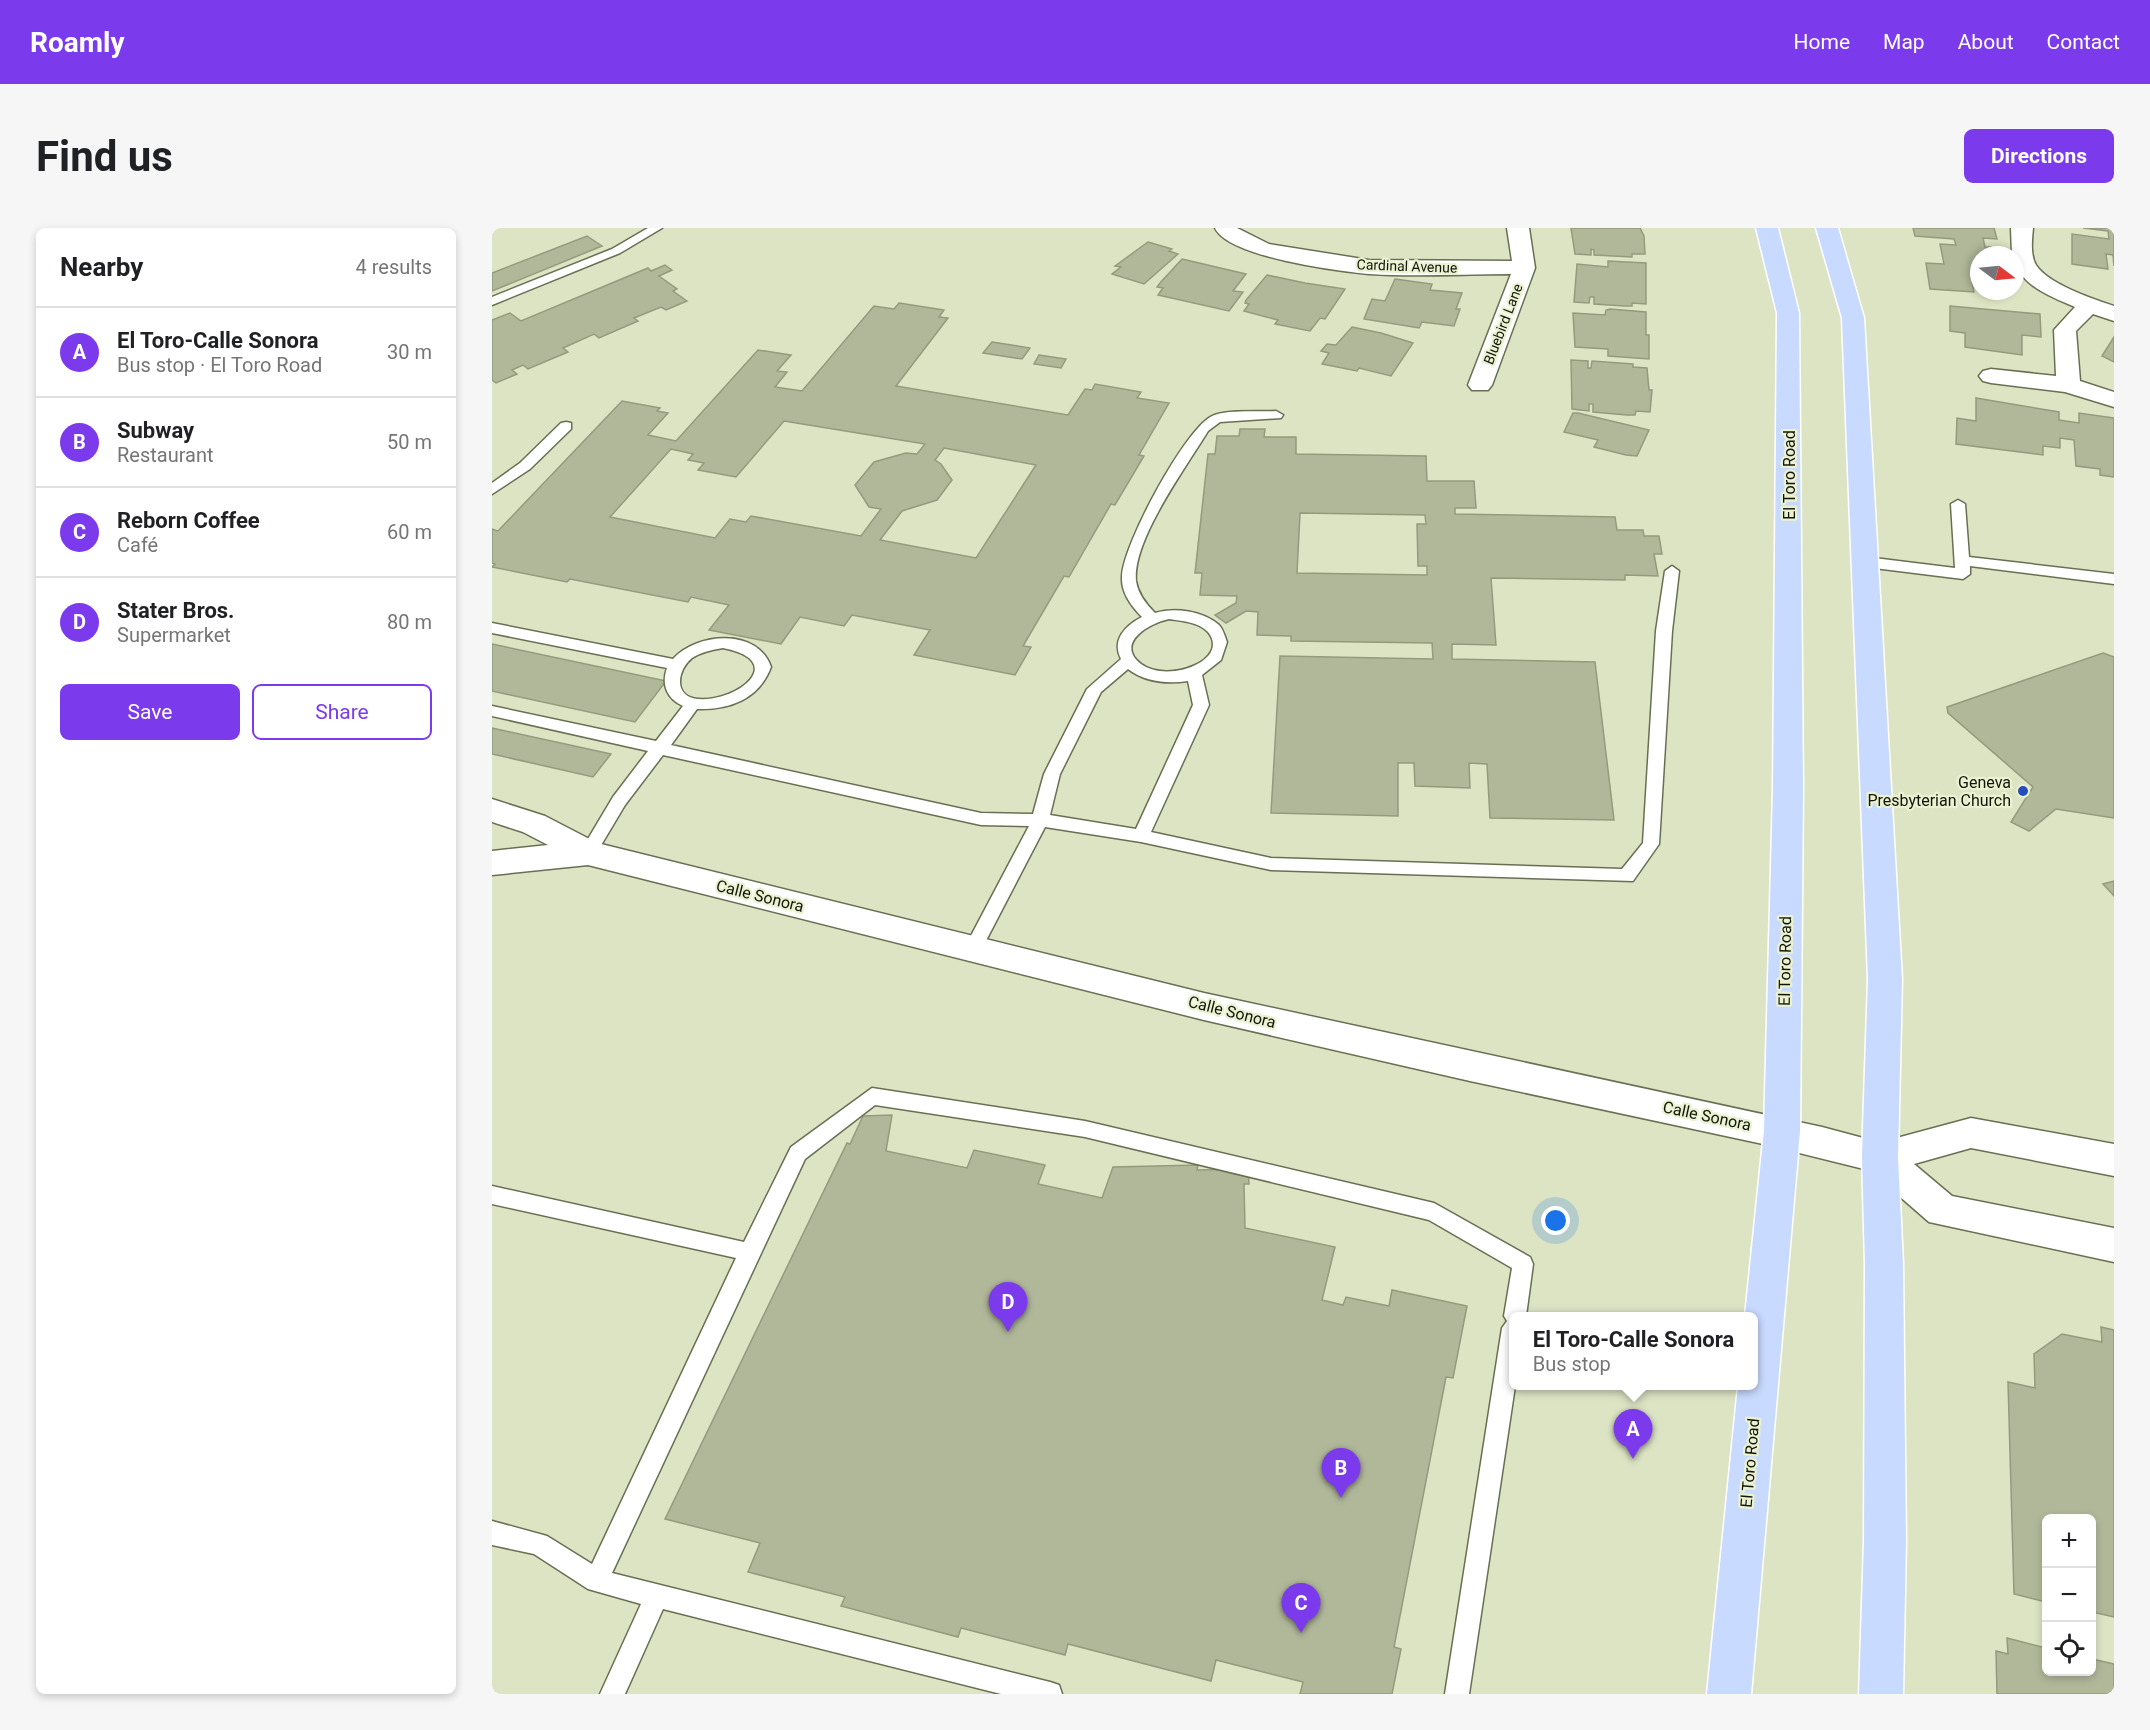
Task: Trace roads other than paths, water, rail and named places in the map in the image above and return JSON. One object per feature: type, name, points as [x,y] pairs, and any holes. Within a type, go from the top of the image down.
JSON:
[{"type":"main road","name":"El Toro Road","points":[[1758,1386],[1782,1131],[1788,789],[1788,313],[1767,228]]},
{"type":"main road","points":[[1827,228],[1853,318],[1885,979],[1880,1157],[1884,1264],[1885,1540],[1881,1694]]},
{"type":"main road","name":"El Toro Road","points":[[1729,1694],[1758,1390]]},
{"type":"street","name":"Cardinal Avenue","points":[[1226,228],[1227,231],[1263,250],[1369,267],[1524,268]]},
{"type":"street","name":"Bluebird Lane","points":[[1480,385],[1524,268],[1518,228]]},
{"type":"street","points":[[2022,228],[2023,257],[2028,269],[2044,282],[2089,306],[2114,314]]},
{"type":"street","points":[[2068,385],[2065,330],[2089,306]]},
{"type":"street","points":[[1991,376],[2068,385],[2114,400]]},
{"type":"street","name":"Calle Sonora","points":[[492,810],[534,824],[588,853],[973,949],[1410,1054],[1782,1131],[1880,1157],[1942,1210],[2114,1245]]},
{"type":"street","name":"Calle Sonora","points":[[492,863],[588,853]]},
{"type":"street","name":"Calle Sonora","points":[[1880,1157],[1971,1133],[2114,1160]]},
{"type":"lane","points":[[492,301],[616,251],[656,228]]},
{"type":"lane","points":[[1151,617],[1138,606],[1129,576],[1139,536],[1203,428],[1216,418],[1276,415]]},
{"type":"lane","points":[[492,490],[525,466],[566,426]]},
{"type":"lane","points":[[1866,562],[1963,574],[1958,504]]},
{"type":"lane","points":[[1962,561],[2114,579]]},
{"type":"lane","points":[[492,711],[981,819],[1040,820],[1141,836],[1271,864],[1627,876],[1651,844],[1664,631],[1672,572]]},
{"type":"lane","points":[[1169,614],[1188,615],[1204,620],[1215,630],[1220,641],[1219,654],[1209,665],[1194,674],[1176,678],[1156,677],[1140,671],[1128,661],[1124,649],[1127,636],[1137,625],[1151,617],[1169,614]]},
{"type":"lane","points":[[492,628],[676,665]]},
{"type":"lane","points":[[723,643],[740,644],[753,650],[762,659],[764,670],[758,682],[746,694],[730,702],[711,705],[693,704],[680,698],[671,689],[670,677],[676,665],[688,654],[723,643]]},
{"type":"lane","points":[[973,949],[1040,820],[1052,774],[1095,689],[1128,661]]},
{"type":"lane","points":[[1141,836],[1201,705],[1194,674]]},
{"type":"lane","points":[[588,853],[620,801],[693,704]]},
{"type":"lane","points":[[596,1581],[749,1252],[798,1153],[872,1096],[1084,1129],[1434,1212],[1523,1264],[1516,1312]]},
{"type":"lane","points":[[492,1195],[749,1252]]},
{"type":"lane","points":[[1457,1694],[1509,1354]]},
{"type":"lane","points":[[492,1533],[539,1544],[596,1581],[1050,1694]]},
{"type":"lane","points":[[612,1694],[657,1596]]},
{"type":"place","name":"Geneva Presbyterian Church","points":[[2023,791]]},
{"type":"place","name":"Stater Bros.","points":[[1008,1332]]},
{"type":"place","name":"El Toro-Calle Sonora","points":[[1633,1459]]},
{"type":"place","name":"Subway","points":[[1341,1498]]},
{"type":"place","name":"Reborn Coffee","points":[[1301,1633]]}]
